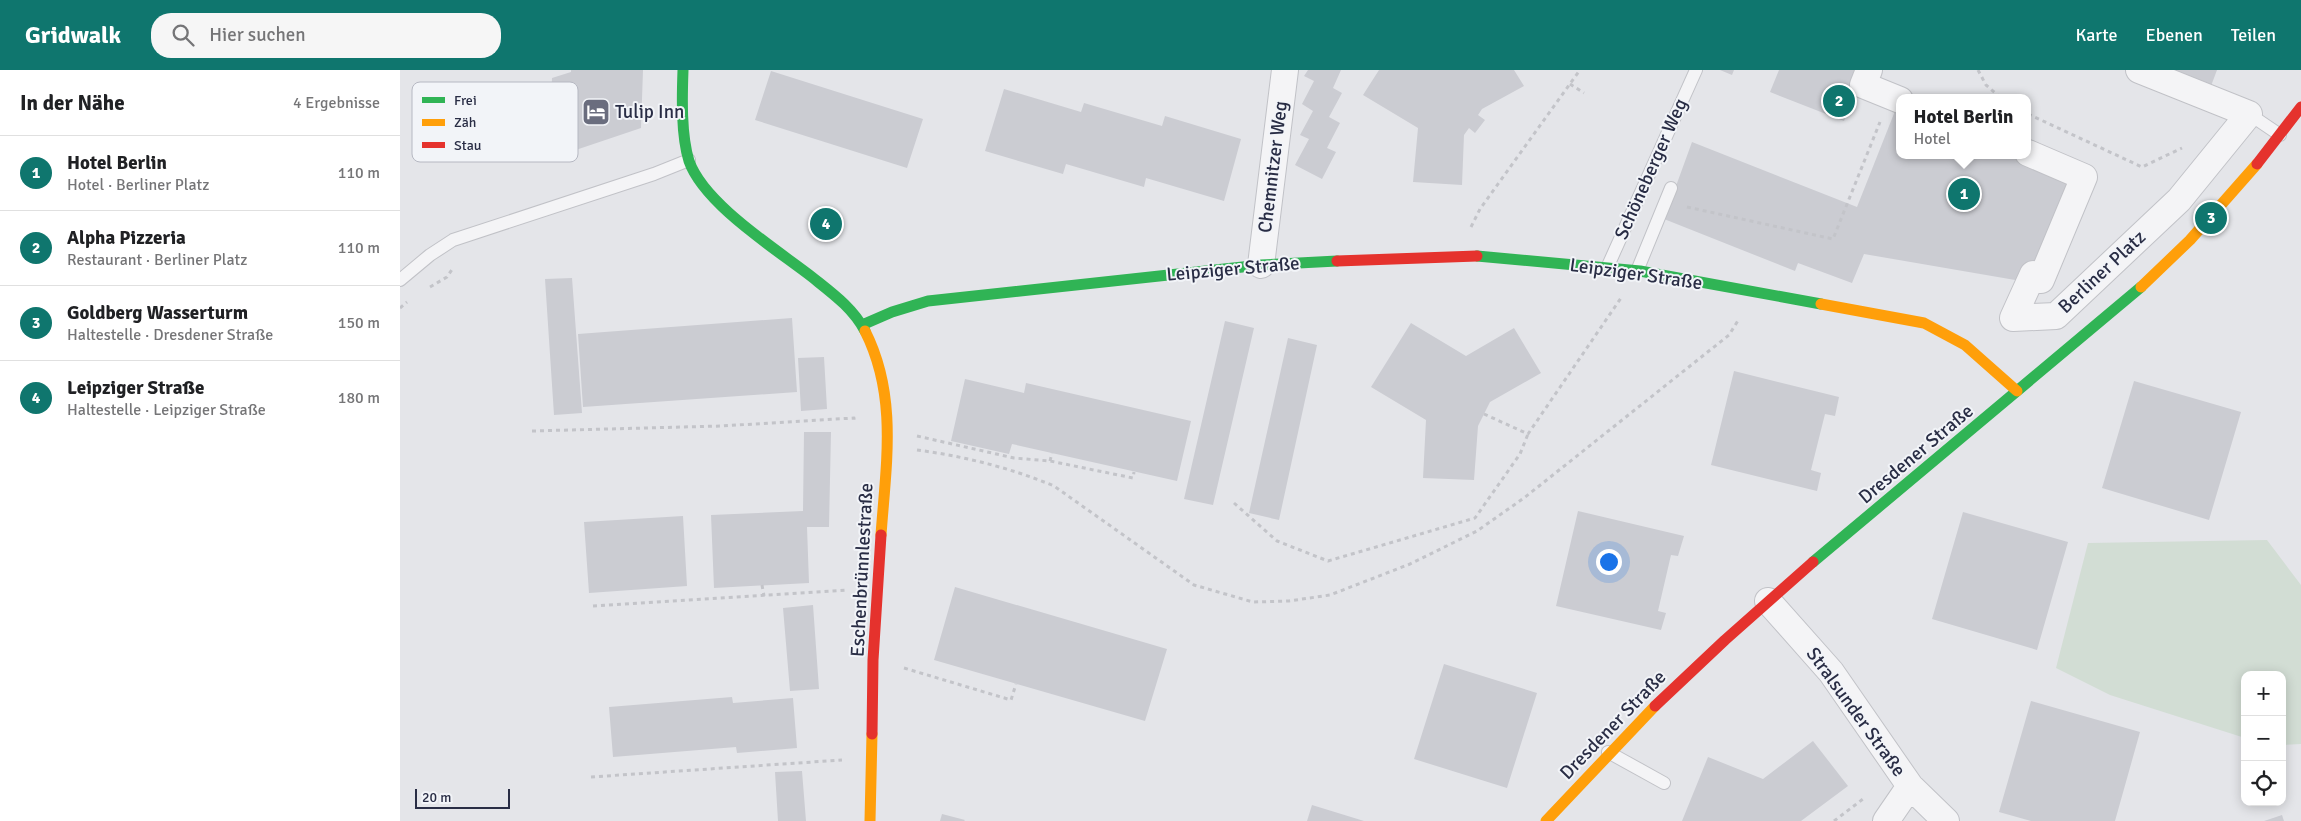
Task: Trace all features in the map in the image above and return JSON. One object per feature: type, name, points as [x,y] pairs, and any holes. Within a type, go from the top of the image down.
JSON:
[{"type":"street","points":[[683,70],[682,109],[688,160],[700,183],[722,207],[843,302],[862,325]]},
{"type":"street","name":"Chemnitzer Weg","points":[[1261,264],[1285,70]]},
{"type":"street","points":[[1869,70],[1862,85],[1895,98]]},
{"type":"street","points":[[2139,70],[2249,114]]},
{"type":"street","name":"Dresdener Straße","points":[[1546,821],[1608,752],[1672,688],[1768,601],[2151,278],[2211,218],[2301,107]]},
{"type":"street","name":"Berliner Platz","points":[[2031,154],[2084,177],[2041,280],[2032,274],[2013,318],[2056,316],[2180,200],[2249,114]]},
{"type":"street","name":"Leipziger Straße","points":[[862,325],[892,312],[928,301],[1261,264],[1459,255],[1507,257],[1639,271],[1924,324],[1966,344],[2018,391]]},
{"type":"street","name":"Eschenbrünnlestraße","points":[[862,325],[875,351],[882,374],[886,394],[887,446],[874,660],[870,821]]},
{"type":"street","name":"Stralsunder Straße","points":[[1768,601],[1830,672],[1910,786],[1946,821]]},
{"type":"street","points":[[1886,821],[1910,786]]},
{"type":"lane","name":"Schöneberger Weg","points":[[1607,268],[1696,70]]},
{"type":"lane","points":[[2249,114],[2280,135]]},
{"type":"lane","points":[[400,280],[430,255],[453,240],[654,174],[688,160]]},
{"type":"lane","points":[[1639,271],[1671,188]]},
{"type":"lane","points":[[1608,752],[1664,783]]},
{"type":"path","points":[[1459,255],[1480,209],[1580,70]]},
{"type":"path","points":[[1978,70],[1986,85],[1996,94]]},
{"type":"path","points":[[1570,84],[1584,93]]},
{"type":"path","points":[[1683,215],[1687,207],[1833,239],[1895,98]]},
{"type":"path","points":[[2031,115],[2142,167],[2183,147]]},
{"type":"path","points":[[1234,503],[1277,541],[1328,561],[1475,518],[1520,454],[1528,434],[1639,271]]},
{"type":"path","points":[[887,446],[940,453],[1031,476],[1054,486],[1194,585],[1254,602],[1289,601],[1330,595],[1410,564],[1477,531],[1493,520],[1729,335],[1753,292]]},
{"type":"path","points":[[1484,414],[1528,434]]},
{"type":"path","points":[[532,432],[721,426],[854,418]]},
{"type":"path","points":[[917,436],[933,438],[1014,458],[1050,461],[1133,478],[1134,472]]},
{"type":"path","points":[[1050,461],[1052,453]]},
{"type":"path","points":[[762,585],[764,596]]},
{"type":"path","points":[[593,606],[878,588]]},
{"type":"path","points":[[874,660],[1011,700],[1016,684]]},
{"type":"path","points":[[591,777],[871,758]]},
{"type":"shaded area","points":[[2267,540],[2301,585],[2301,744],[2286,745],[2286,671],[2241,671],[2241,737],[2110,695],[2056,668],[2088,543]]},
{"type":"building","name":"Tulip Inn","points":[[571,70],[643,70],[641,128],[578,149],[578,82],[552,82],[552,78],[571,72]]},
{"type":"building","points":[[1308,70],[1341,70],[1333,88],[1342,93],[1329,117],[1340,123],[1327,148],[1336,152],[1322,179],[1295,165],[1309,139],[1300,135],[1313,111],[1302,104],[1314,81],[1304,76]]},
{"type":"building","points":[[1379,70],[1514,70],[1524,86],[1482,109],[1478,115],[1485,120],[1475,133],[1469,128],[1464,135],[1462,185],[1413,182],[1418,128],[1363,95]]},
{"type":"building","points":[[1720,70],[1734,70],[1732,75]]},
{"type":"building","points":[[1779,70],[1864,70],[1844,121],[1770,92]]},
{"type":"building","points":[[2150,70],[2217,70],[2208,94]]},
{"type":"building","points":[[771,71],[923,119],[907,168],[755,120]]},
{"type":"building","points":[[1004,89],[1081,112],[1084,103],[1162,126],[1165,116],[1241,139],[1224,201],[1146,178],[1144,187],[1066,164],[1063,174],[985,151]]},
{"type":"building","points":[[1895,111],[1896,159],[2016,159],[2071,181],[2040,267],[2021,281],[1864,254],[1852,283],[1798,263],[1795,271],[1664,219],[1692,142],[1857,207]]},
{"type":"building","points":[[572,278],[582,413],[554,415],[545,279]]},
{"type":"building","points":[[792,318],[797,392],[583,407],[578,334]]},
{"type":"building","points":[[1225,321],[1254,328],[1213,505],[1184,499]]},
{"type":"building","points":[[1411,323],[1466,356],[1514,328],[1541,373],[1490,402],[1478,426],[1474,480],[1423,478],[1426,420],[1371,387]]},
{"type":"building","points":[[1288,338],[1317,345],[1279,520],[1249,513]]},
{"type":"building","points":[[824,357],[827,409],[801,411],[798,358]]},
{"type":"building","points":[[1734,371],[1839,397],[1835,416],[1825,414],[1811,470],[1821,473],[1817,491],[1711,465]]},
{"type":"building","points":[[965,379],[1024,393],[1026,383],[1191,421],[1177,481],[1012,444],[1009,454],[951,441]]},
{"type":"building","points":[[2134,381],[2241,412],[2209,520],[2102,488]]},
{"type":"building","points":[[804,432],[831,432],[829,527],[807,527],[809,583],[714,588],[711,515],[803,511]]},
{"type":"building","points":[[1578,511],[1684,536],[1678,556],[1671,555],[1658,611],[1666,613],[1661,630],[1556,606]]},
{"type":"building","points":[[1963,512],[2068,542],[2037,650],[1932,619]]},
{"type":"building","points":[[683,516],[687,586],[589,593],[584,522]]},
{"type":"building","points":[[955,587],[1167,649],[1145,721],[934,660]]},
{"type":"building","points":[[813,605],[819,689],[790,691],[783,608]]},
{"type":"building","points":[[1444,664],[1537,693],[1507,788],[1414,759]]},
{"type":"building","points":[[732,697],[733,703],[793,698],[797,748],[737,753],[736,747],[613,757],[609,707]]},
{"type":"building","points":[[2031,701],[2140,732],[2115,821],[2031,821],[1999,812]]},
{"type":"building","points":[[1813,741],[1848,786],[1801,821],[1682,821],[1708,757],[1763,779]]},
{"type":"building","points":[[802,771],[806,821],[778,821],[775,772]]},
{"type":"building","points":[[1312,805],[1364,821],[1307,821]]},
{"type":"building","points":[[942,814],[965,820],[940,821]]},
{"type":"building","points":[[2282,815],[2284,821],[2264,821]]},
{"type":"traffic: fast","points":[[683,70],[682,104],[686,151],[697,177],[709,193],[743,225],[842,301],[865,331]]},
{"type":"traffic: fast","points":[[1477,256],[1640,271],[1821,304]]},
{"type":"traffic: fast","points":[[862,325],[892,312],[928,301],[1261,265],[1337,261]]},
{"type":"traffic: fast","points":[[1813,562],[2141,287]]},
{"type":"traffic: slow","points":[[2141,287],[2190,240],[2257,164]]},
{"type":"traffic: slow","points":[[1821,304],[1924,323],[1965,345],[2017,391]]},
{"type":"traffic: slow","points":[[865,331],[882,380],[886,405],[887,456],[881,535]]},
{"type":"traffic: slow","points":[[1546,821],[1655,706]]},
{"type":"traffic: slow","points":[[870,821],[872,734]]},
{"type":"traffic: jam","points":[[2257,164],[2301,107]]},
{"type":"traffic: jam","points":[[1337,261],[1477,256]]},
{"type":"traffic: jam","points":[[872,734],[873,660],[881,535]]},
{"type":"traffic: jam","points":[[1655,706],[1725,640],[1813,562]]},
{"type":"place","name":"Alpha Pizzeria","points":[[1839,101]]},
{"type":"place","name":"Tulip Inn","points":[[596,112]]},
{"type":"place","name":"Hotel Berlin","points":[[1964,194]]},
{"type":"place","name":"Goldberg Wasserturm","points":[[2211,218]]},
{"type":"place","name":"Leipziger Straße","points":[[826,224]]}]
